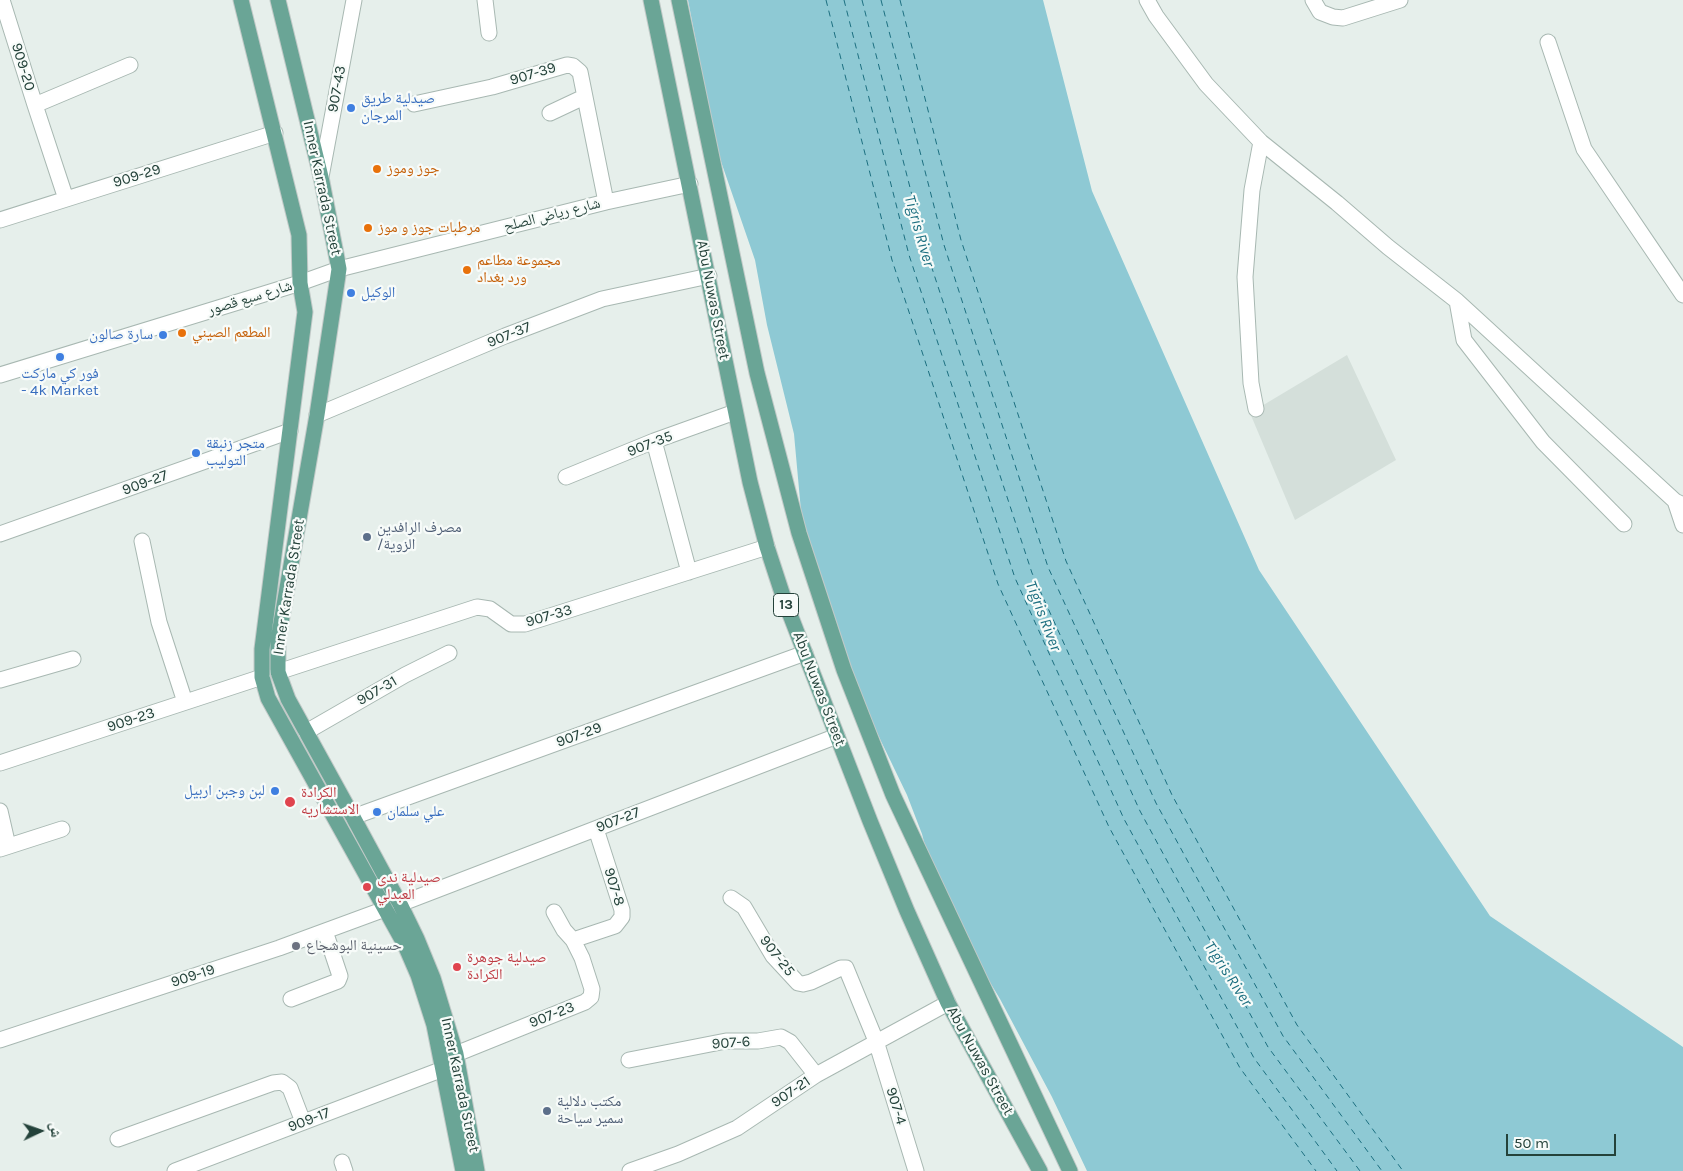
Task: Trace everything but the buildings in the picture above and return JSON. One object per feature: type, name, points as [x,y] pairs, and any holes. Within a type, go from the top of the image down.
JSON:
[{"type":"main road","name":"Inner Karrada Street","points":[[241,0],[300,235],[300,283],[305,312],[262,649],[262,677],[268,698],[392,907],[417,939],[433,978],[456,1054],[477,1171]]},
{"type":"main road","name":"Inner Karrada Street","points":[[278,0],[321,177],[339,269],[317,415],[278,640],[278,672],[288,699],[353,817],[392,907],[418,975],[434,1025],[463,1171]]},
{"type":"main road","name":"Abu Nuwas Street","points":[[651,0],[709,276],[735,412],[766,547],[784,599],[903,902],[948,1003],[1040,1171]]},
{"type":"main road","name":"Abu Nuwas Street","points":[[679,0],[757,373],[799,533],[835,643],[893,795],[1070,1171]]},
{"type":"street","name":"909-20","points":[[2,0],[66,199]]},
{"type":"street","name":"907-43","points":[[321,177],[354,0]]},
{"type":"street","points":[[485,0],[489,33]]},
{"type":"street","points":[[1147,0],[1156,16],[1206,84],[1262,142],[1388,247],[1457,301],[1679,503],[1683,526]]},
{"type":"street","points":[[1314,0],[1320,12],[1333,17],[1343,18],[1400,0]]},
{"type":"street","points":[[1548,42],[1584,149],[1683,295]]},
{"type":"street","name":"909-20","points":[[35,105],[130,65]]},
{"type":"street","name":"907-39","points":[[414,104],[492,87],[566,65],[573,66],[580,72],[606,202]]},
{"type":"street","points":[[550,113],[584,97]]},
{"type":"street","name":"909-29","points":[[0,220],[275,134]]},
{"type":"street","points":[[1256,409],[1251,383],[1245,277],[1252,190],[1262,142]]},
{"type":"street","name":"شارع رياض الصلح","points":[[300,283],[339,269],[606,202],[690,184]]},
{"type":"street","name":"907-37","points":[[317,415],[506,336],[602,299],[709,276]]},
{"type":"street","name":"شارع سبع قصور","points":[[0,375],[300,283]]},
{"type":"street","points":[[1457,301],[1464,340],[1543,442],[1624,524]]},
{"type":"street","name":"907-35","points":[[566,477],[654,441],[735,412]]},
{"type":"street","name":"909-27","points":[[0,534],[290,431]]},
{"type":"street","points":[[654,441],[689,572]]},
{"type":"street","points":[[142,541],[159,622],[185,702]]},
{"type":"street","name":"907-33","points":[[278,672],[477,607],[490,609],[511,624],[525,624],[766,547]]},
{"type":"street","name":"907-29","points":[[353,817],[805,653]]},
{"type":"street","name":"907-31","points":[[306,732],[405,675],[449,654]]},
{"type":"street","points":[[0,680],[73,659]]},
{"type":"street","name":"909-23","points":[[0,763],[262,677]]},
{"type":"street","name":"907-27","points":[[392,907],[837,736]]},
{"type":"street","points":[[0,811],[4,848],[62,829]]},
{"type":"street","name":"907-8","points":[[573,940],[615,926],[622,917],[622,910],[596,829]]},
{"type":"street","name":"907-25","points":[[731,898],[744,907],[773,956],[798,982],[803,984],[811,982],[841,968],[846,968],[876,1041]]},
{"type":"street","name":"909-19","points":[[0,1040],[279,948],[392,907]]},
{"type":"street","points":[[554,912],[564,930],[573,940]]},
{"type":"street","points":[[291,999],[338,981],[340,976],[325,931]]},
{"type":"street","name":"907-23","points":[[456,1054],[585,1002],[591,997],[592,990],[582,958],[573,940]]},
{"type":"street","name":"907-21","points":[[630,1171],[678,1154],[737,1128],[816,1075],[948,1003]]},
{"type":"street","name":"907-6","points":[[629,1060],[726,1041],[758,1041],[781,1037],[790,1042],[816,1075]]},
{"type":"street","name":"907-4","points":[[876,1041],[916,1171]]},
{"type":"street","name":"909-17","points":[[175,1171],[443,1069]]},
{"type":"street","points":[[118,1139],[274,1083],[282,1082],[290,1088],[303,1122]]},
{"type":"shaded area","points":[[1347,355],[1396,460],[1295,520],[1250,413]]},
{"type":"water","name":"Tigris River","points":[[688,0],[1043,0],[1092,191],[1259,570],[1490,916],[1683,1047],[1683,1171],[1087,1171],[1052,1097],[1000,999],[970,949],[929,861],[922,834],[907,795],[866,710],[809,551],[801,511],[794,434],[767,325],[755,260],[716,147]]},
{"type":"ferry route","points":[[826,0],[892,260],[998,584],[1109,827],[1240,1068],[1316,1171]]},
{"type":"ferry route","points":[[844,0],[909,255],[1015,578],[1124,819],[1254,1058],[1337,1171]]},
{"type":"ferry route","points":[[862,0],[926,250],[1032,573],[1140,811],[1268,1047],[1360,1171]]},
{"type":"ferry route","points":[[881,0],[944,245],[1048,567],[1156,803],[1283,1036],[1382,1171]]},
{"type":"ferry route","points":[[900,0],[961,240],[1066,561],[1172,795],[1297,1025],[1403,1171]]},
{"type":"place","name":"صيدلية طريق المرجان","points":[[351,108]]},
{"type":"place","name":"جوز وموز","points":[[377,169]]},
{"type":"place","name":"مرطبات جوز و موز","points":[[368,228]]},
{"type":"place","name":"مجموعة مطاعم ورد بغداد","points":[[467,270]]},
{"type":"place","name":"الوكيل","points":[[351,293]]},
{"type":"place","name":"المطعم الصيني","points":[[182,333]]},
{"type":"place","name":"سارة صالون","points":[[163,335]]},
{"type":"place","name":"فور كي ماركت - 4k Market","points":[[60,357]]},
{"type":"place","name":"متجر زنبقة التوليب","points":[[196,453]]},
{"type":"place","name":"مصرف الرافدين /الزوية","points":[[367,537]]},
{"type":"place","name":"لبن وجبن اربيل","points":[[275,791]]},
{"type":"place","name":"الكرادة الاستشاريه","points":[[290,802]]},
{"type":"place","name":"علي سلمان","points":[[377,812]]},
{"type":"place","name":"صيدلية ندى العبدلي","points":[[367,887]]},
{"type":"place","name":"حسينية البوشجاع","points":[[296,946]]},
{"type":"place","name":"صيدلية جوهرة الكرادة","points":[[457,967]]},
{"type":"place","name":"مكتب دلالية سمير سياحة","points":[[547,1111]]}]
